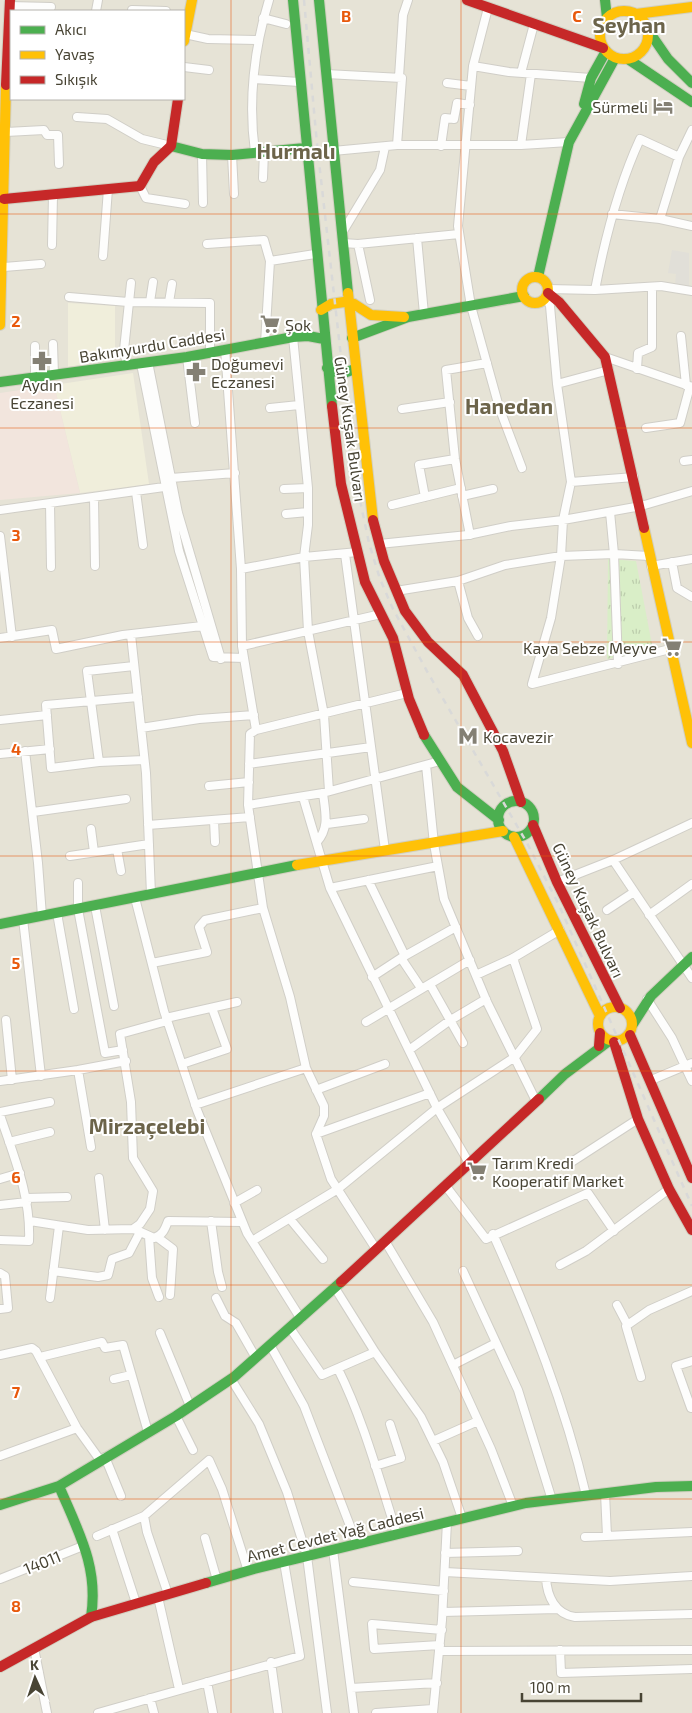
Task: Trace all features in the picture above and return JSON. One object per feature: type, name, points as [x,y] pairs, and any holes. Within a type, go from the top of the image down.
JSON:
[{"type":"main road","points":[[186,14],[192,0]]},
{"type":"main road","name":"Güney Kuşak Bulvarı","points":[[293,0],[322,328],[341,484],[366,582],[393,638],[408,693],[425,738],[457,787],[498,820]]},
{"type":"main road","points":[[467,0],[604,49],[615,58],[628,59],[639,55],[648,42],[648,30]]},
{"type":"main road","points":[[582,118],[591,78],[604,49],[600,32],[607,18],[605,0]]},
{"type":"main road","points":[[623,0],[632,12],[642,19],[668,59],[692,83]]},
{"type":"main road","name":"Güney Kuşak Bulvarı","points":[[320,2],[355,369],[372,515],[379,544],[384,562],[405,611],[428,642],[463,675],[503,751],[521,802]]},
{"type":"main road","points":[[0,326],[4,267],[2,199],[6,132],[3,104],[9,82],[10,3]]},
{"type":"main road","points":[[607,18],[621,11],[632,12],[692,7]]},
{"type":"main road","points":[[538,277],[569,142],[615,58]]},
{"type":"main road","points":[[628,59],[692,102]]},
{"type":"main road","points":[[2,199],[140,186],[154,162],[171,146],[178,100]]},
{"type":"main road","points":[[171,146],[202,154],[232,155],[305,148]]},
{"type":"main road","points":[[524,296],[524,283],[530,278],[538,277],[545,282],[547,293],[560,302],[604,357],[609,370],[641,506],[650,561],[691,737]]},
{"type":"main road","points":[[352,338],[408,317],[524,296],[535,302],[547,293]]},
{"type":"main road","points":[[321,310],[331,304],[348,303],[371,315],[408,317]]},
{"type":"main road","points":[[308,336],[322,328]]},
{"type":"main road","points":[[308,336],[324,339]]},
{"type":"main road","name":"Bakımyurdu Caddesi","points":[[0,382],[187,357],[293,337],[308,336]]},
{"type":"main road","points":[[327,368],[340,375],[348,375],[355,369]]},
{"type":"main road","points":[[0,924],[321,860],[434,844],[503,831],[514,836],[526,834],[533,825],[534,819],[531,808],[521,802],[510,802],[505,805],[498,820],[503,831]]},
{"type":"main road","name":"Güney Kuşak Bulvarı","points":[[533,825],[557,882],[622,1009]]},
{"type":"main road","points":[[514,836],[600,1016]]},
{"type":"main road","points":[[0,1506],[59,1486],[102,1458],[176,1416],[231,1379],[301,1319],[536,1101],[607,1043],[626,1039],[630,1035],[639,1009],[647,999],[692,957]]},
{"type":"main road","points":[[639,1009],[609,1008],[600,1016],[598,1021],[600,1033],[607,1043],[669,1190],[692,1230]]},
{"type":"main road","points":[[622,1009],[629,1014],[633,1024]]},
{"type":"main road","points":[[630,1035],[692,1177]]},
{"type":"main road","points":[[59,1486],[93,1577],[94,1594],[91,1617]]},
{"type":"main road","name":"Amet Cevdet Yağ Caddesi","points":[[0,1667],[91,1617],[248,1571],[513,1506],[656,1487],[692,1486]]},
{"type":"street","points":[[264,178],[259,152],[251,127],[257,40],[269,0]]},
{"type":"street","points":[[399,78],[403,15],[408,0]]},
{"type":"street","points":[[10,3],[51,7]]},
{"type":"street","points":[[488,8],[473,66],[459,234],[471,306],[500,406],[522,468]]},
{"type":"street","points":[[263,18],[286,24]]},
{"type":"street","points":[[521,73],[534,24]]},
{"type":"street","points":[[185,37],[257,40]]},
{"type":"street","points":[[473,66],[521,73],[591,78]]},
{"type":"street","points":[[185,67],[210,70]]},
{"type":"street","points":[[326,74],[402,78],[397,145]]},
{"type":"street","points":[[521,145],[531,74]]},
{"type":"street","points":[[254,79],[299,82]]},
{"type":"street","points":[[447,83],[471,86]]},
{"type":"street","points":[[441,146],[445,118],[454,119],[457,103],[470,105]]},
{"type":"street","points":[[77,117],[108,119],[142,139],[171,146]]},
{"type":"street","points":[[6,132],[44,130],[48,136],[58,135],[59,164]]},
{"type":"street","points":[[660,219],[679,157],[692,130]]},
{"type":"street","points":[[595,290],[612,214],[626,170],[640,139],[679,157]]},
{"type":"street","points":[[334,151],[397,145],[466,146],[569,142]]},
{"type":"street","points":[[385,147],[380,170],[342,238],[358,244],[459,234]]},
{"type":"street","points":[[202,154],[203,203]]},
{"type":"street","points":[[232,155],[234,194]]},
{"type":"street","points":[[140,186],[142,195],[146,198],[185,204]]},
{"type":"street","points":[[103,256],[108,189]]},
{"type":"street","points":[[52,246],[53,195]]},
{"type":"street","points":[[612,214],[660,219],[692,226]]},
{"type":"street","points":[[418,238],[424,314]]},
{"type":"street","points":[[207,244],[264,240],[270,261],[265,343]]},
{"type":"street","points":[[358,244],[370,300]]},
{"type":"street","points":[[270,261],[315,254]]},
{"type":"street","points":[[4,267],[41,264]]},
{"type":"street","points":[[150,302],[153,282]]},
{"type":"street","points":[[127,365],[124,350],[131,283]]},
{"type":"street","points":[[169,302],[172,284]]},
{"type":"street","points":[[637,369],[638,353],[652,347],[652,287]]},
{"type":"street","points":[[670,649],[618,664],[532,684],[551,618],[561,556],[562,520],[571,482],[556,384],[550,306],[547,293],[652,287],[692,291]]},
{"type":"street","points":[[69,297],[128,302],[210,303],[210,353]]},
{"type":"street","points":[[646,428],[680,423],[689,386],[681,336]]},
{"type":"street","points":[[293,337],[308,488],[304,557],[308,631],[324,714],[327,752],[327,824],[324,834],[317,842]]},
{"type":"street","points":[[54,344],[54,375]]},
{"type":"street","points":[[34,346],[35,377]]},
{"type":"street","points":[[225,349],[241,569],[242,646],[256,730]]},
{"type":"street","points":[[187,357],[195,423]]},
{"type":"street","points":[[604,357],[689,386]]},
{"type":"street","points":[[145,363],[196,579],[220,659]]},
{"type":"street","points":[[145,363],[164,487],[179,551],[202,626],[213,657],[220,659],[244,658]]},
{"type":"street","points":[[470,534],[455,459],[446,370],[487,364]]},
{"type":"street","points":[[556,384],[609,370]]},
{"type":"street","points":[[402,409],[450,402]]},
{"type":"street","points":[[270,408],[300,405]]},
{"type":"street","points":[[425,497],[419,466],[455,459]]},
{"type":"street","points":[[171,478],[235,473]]},
{"type":"street","points":[[571,482],[634,477]]},
{"type":"street","points":[[0,510],[164,487]]},
{"type":"street","points":[[284,489],[308,488]]},
{"type":"street","points":[[392,505],[425,497],[493,489]]},
{"type":"street","points":[[379,544],[470,534],[511,526],[610,512],[641,506],[692,491]]},
{"type":"street","points":[[136,492],[143,545]]},
{"type":"street","points":[[94,497],[96,566]]},
{"type":"street","points":[[50,503],[51,567]]},
{"type":"street","points":[[286,514],[308,512]]},
{"type":"street","points":[[610,512],[614,554],[618,664]]},
{"type":"street","points":[[0,536],[12,637]]},
{"type":"street","points":[[241,569],[304,557],[358,552]]},
{"type":"street","points":[[345,554],[352,621],[385,850]]},
{"type":"street","points":[[396,591],[458,580],[505,565],[561,556],[614,554],[650,561],[672,562],[692,559]]},
{"type":"street","points":[[672,562],[677,588],[692,598]]},
{"type":"street","points":[[458,580],[468,618],[478,636]]},
{"type":"street","points":[[242,646],[381,614]]},
{"type":"street","points":[[0,638],[52,630],[56,648],[131,635],[202,626]]},
{"type":"street","points":[[131,635],[144,760],[151,894]]},
{"type":"street","points":[[98,762],[87,671],[134,666]]},
{"type":"street","points":[[376,1249],[332,1179],[316,1134],[324,1116],[324,1106],[306,1068],[290,997],[264,908],[258,872],[248,805],[250,734],[256,730],[408,693]]},
{"type":"street","points":[[138,697],[46,705],[51,768],[98,762],[144,760]]},
{"type":"street","points":[[0,720],[47,715]]},
{"type":"street","points":[[141,728],[199,719],[254,715]]},
{"type":"street","points":[[250,764],[371,747]]},
{"type":"street","points":[[0,754],[50,748]]},
{"type":"street","points":[[25,751],[33,812],[42,916]]},
{"type":"street","points":[[248,805],[326,792],[440,761]]},
{"type":"street","points":[[426,765],[434,844],[444,899],[486,998],[536,1101]]},
{"type":"street","points":[[209,786],[249,782]]},
{"type":"street","points":[[303,797],[330,888],[437,1108],[469,1163]]},
{"type":"street","points":[[33,812],[126,798]]},
{"type":"street","points":[[148,825],[250,817]]},
{"type":"street","points":[[327,824],[364,819]]},
{"type":"street","points":[[214,820],[215,842]]},
{"type":"street","points":[[557,882],[613,860],[692,823]]},
{"type":"street","points":[[91,829],[94,852]]},
{"type":"street","points":[[70,856],[149,844]]},
{"type":"street","points":[[118,849],[121,871]]},
{"type":"street","points":[[613,860],[682,966],[692,978]]},
{"type":"street","points":[[330,888],[438,866]]},
{"type":"street","points":[[368,880],[403,957],[421,988]]},
{"type":"street","points":[[78,883],[78,909],[105,1053],[123,1050]]},
{"type":"street","points":[[649,915],[692,884]]},
{"type":"street","points":[[607,910],[634,892]]},
{"type":"street","points":[[135,898],[167,1019],[195,1105],[242,1222],[301,1319]]},
{"type":"street","points":[[94,906],[114,1006]]},
{"type":"street","points":[[152,964],[207,952],[199,927],[205,920],[264,908]]},
{"type":"street","points":[[57,913],[74,1009]]},
{"type":"street","points":[[23,920],[42,1076]]},
{"type":"street","points":[[372,977],[456,927]]},
{"type":"street","points":[[476,975],[513,958],[560,930]]},
{"type":"street","points":[[252,1241],[338,1189],[437,1108],[515,1057],[537,1029],[513,958]]},
{"type":"street","points":[[366,1022],[390,1010],[421,988],[470,960]]},
{"type":"street","points":[[432,988],[463,1043]]},
{"type":"street","points":[[409,1050],[449,1021],[486,998]]},
{"type":"street","points":[[647,999],[689,1064],[692,1081]]},
{"type":"street","points":[[53,1271],[98,1277],[108,1275],[112,1259],[129,1253],[136,1230],[150,1209],[153,1191],[133,1158],[131,1102],[126,1061],[120,1034],[167,1019],[237,1002]]},
{"type":"street","points":[[182,1064],[227,1049],[212,1008]]},
{"type":"street","points":[[6,1020],[12,1080]]},
{"type":"street","points":[[0,1081],[42,1076],[126,1061]]},
{"type":"street","points":[[316,1090],[385,1064]]},
{"type":"street","points":[[649,1081],[689,1064]]},
{"type":"street","points":[[195,1105],[306,1068]]},
{"type":"street","points":[[78,1070],[90,1147]]},
{"type":"street","points":[[316,1134],[430,1093]]},
{"type":"street","points":[[0,1240],[29,1240],[30,1221],[20,1173],[0,1114],[50,1102]]},
{"type":"street","points":[[567,1166],[638,1119]]},
{"type":"street","points":[[9,1142],[50,1132]]},
{"type":"street","points":[[0,1179],[20,1173]]},
{"type":"street","points":[[99,1178],[105,1230]]},
{"type":"street","points":[[445,1185],[486,1239],[588,1193],[614,1231]]},
{"type":"street","points":[[234,1202],[257,1190]]},
{"type":"street","points":[[560,1265],[586,1251],[669,1190]]},
{"type":"street","points":[[0,1205],[67,1196]]},
{"type":"street","points":[[290,1219],[323,1259]]},
{"type":"street","points":[[157,1237],[165,1230],[168,1220],[242,1222]]},
{"type":"street","points":[[30,1221],[88,1230],[136,1230],[149,1237],[157,1237],[173,1249],[170,1295]]},
{"type":"street","points":[[211,1221],[222,1287]]},
{"type":"street","points":[[50,1298],[58,1226]]},
{"type":"street","points":[[494,1234],[558,1394],[575,1446],[586,1495]]},
{"type":"street","points":[[149,1237],[152,1278],[159,1297]]},
{"type":"street","points":[[385,1241],[433,1322],[478,1421],[513,1506]]},
{"type":"street","points":[[464,1271],[518,1390],[552,1500]]},
{"type":"street","points":[[0,1273],[5,1276],[8,1308],[0,1309]]},
{"type":"street","points":[[334,1288],[420,1417],[443,1462],[462,1518]]},
{"type":"street","points":[[627,1324],[649,1310],[692,1291]]},
{"type":"street","points":[[216,1298],[225,1316],[236,1323],[256,1358]]},
{"type":"street","points":[[618,1306],[627,1324],[641,1377]]},
{"type":"street","points":[[290,1328],[322,1375],[375,1352]]},
{"type":"street","points":[[160,1333],[190,1406]]},
{"type":"street","points":[[40,1357],[102,1342],[105,1348],[123,1346],[148,1432]]},
{"type":"street","points":[[453,1365],[496,1343]]},
{"type":"street","points":[[270,1345],[304,1406],[357,1544]]},
{"type":"street","points":[[0,1355],[32,1348],[40,1357],[77,1428],[102,1458],[122,1496]]},
{"type":"street","points":[[691,1408],[676,1366],[692,1360]]},
{"type":"street","points":[[338,1369],[350,1392],[397,1534]]},
{"type":"street","points":[[114,1379],[132,1374]]},
{"type":"street","points":[[231,1379],[259,1424],[287,1492],[307,1556],[327,1713]]},
{"type":"street","points":[[176,1416],[193,1450]]},
{"type":"street","points":[[433,1441],[478,1421]]},
{"type":"street","points":[[375,1466],[401,1458],[390,1424]]},
{"type":"street","points":[[0,1456],[77,1428]]},
{"type":"street","points":[[97,1536],[144,1516],[209,1460],[222,1489],[248,1571]]},
{"type":"street","points":[[604,1493],[607,1536]]},
{"type":"street","points":[[144,1516],[163,1596],[180,1689]]},
{"type":"street","points":[[376,1713],[433,1711],[442,1630],[447,1522]]},
{"type":"street","points":[[112,1529],[136,1603]]},
{"type":"street","points":[[585,1537],[692,1532]]},
{"type":"street","points":[[205,1538],[217,1580]]},
{"type":"street","name":"14011","points":[[0,1579],[83,1546]]},
{"type":"street","points":[[333,1550],[354,1713]]},
{"type":"street","points":[[445,1553],[518,1551]]},
{"type":"street","points":[[98,1713],[270,1662],[300,1656],[284,1562]]},
{"type":"street","points":[[444,1572],[610,1581],[692,1576]]},
{"type":"street","points":[[546,1578],[546,1590],[557,1610],[564,1615],[574,1617],[692,1614]]},
{"type":"street","points":[[353,1582],[444,1591]]},
{"type":"street","points":[[443,1612],[557,1610]]},
{"type":"street","points":[[442,1630],[372,1624],[374,1649],[692,1650]]},
{"type":"street","points":[[34,1648],[47,1713]]},
{"type":"street","points":[[560,1650],[561,1673],[692,1669]]},
{"type":"street","points":[[270,1662],[278,1713]]},
{"type":"street","points":[[207,1682],[213,1713]]},
{"type":"street","points":[[351,1688],[437,1683]]},
{"type":"street","points":[[150,1698],[154,1713]]},
{"type":"shaded area","points":[[0,0],[692,0],[692,1713],[0,1713]]},
{"type":"shaded area","points":[[672,250],[689,253],[689,286],[675,285],[676,274],[668,273]]},
{"type":"shaded area","points":[[68,303],[115,306],[115,359],[68,367]]},
{"type":"shaded area","points":[[133,373],[149,484],[80,493],[54,385]]},
{"type":"shaded area","points":[[54,385],[80,493],[0,500],[0,393]]},
{"type":"green space","points":[[608,559],[636,561],[653,650],[607,659]]},
{"type":"railway","points":[[304,0],[317,144],[354,472],[369,543],[380,579],[393,609],[428,673],[527,843],[559,905],[692,1206]]},
{"type":"traffic: fast","points":[[293,0],[332,406]]},
{"type":"traffic: fast","points":[[319,0],[348,293]]},
{"type":"traffic: fast","points":[[605,0],[607,18]]},
{"type":"traffic: fast","points":[[648,30],[668,59],[692,83]]},
{"type":"traffic: fast","points":[[584,104],[591,78],[606,51]]},
{"type":"traffic: fast","points":[[538,277],[569,142],[615,58]]},
{"type":"traffic: fast","points":[[628,59],[692,102]]},
{"type":"traffic: fast","points":[[171,146],[202,154],[232,155],[305,148]]},
{"type":"traffic: fast","points":[[352,338],[408,317],[524,296]]},
{"type":"traffic: fast","points":[[0,382],[187,357],[293,337],[308,336],[324,339]]},
{"type":"traffic: fast","points":[[327,368],[341,374],[355,369]]},
{"type":"traffic: fast","points":[[424,735],[457,787],[499,820]]},
{"type":"traffic: fast","points":[[516,801],[528,807],[534,819],[528,831],[516,837],[504,831],[498,819],[504,807],[516,801]]},
{"type":"traffic: fast","points":[[0,924],[297,865]]},
{"type":"traffic: fast","points":[[633,1024],[651,996],[692,957]]},
{"type":"traffic: fast","points":[[539,1099],[565,1074],[609,1041]]},
{"type":"traffic: fast","points":[[0,1505],[59,1486],[176,1416],[234,1377],[341,1282]]},
{"type":"traffic: fast","points":[[59,1486],[80,1534],[89,1565],[93,1599],[91,1617]]},
{"type":"traffic: fast","points":[[206,1583],[254,1569],[526,1503],[656,1487],[692,1486]]},
{"type":"traffic: slow","points":[[185,36],[192,0]]},
{"type":"traffic: slow","points":[[636,14],[692,7]]},
{"type":"traffic: slow","points":[[619,11],[629,11],[641,18],[648,30],[648,35],[648,40],[641,52],[629,59],[619,59],[611,55],[604,48],[600,40],[600,30],[604,22],[611,15],[619,11]]},
{"type":"traffic: slow","points":[[0,325],[6,85]]},
{"type":"traffic: slow","points":[[535,277],[544,281],[548,290],[544,299],[535,303],[526,299],[522,290],[526,281],[535,277]]},
{"type":"traffic: slow","points":[[348,293],[373,520]]},
{"type":"traffic: slow","points":[[321,310],[331,304],[344,302],[354,304],[371,315],[404,317]]},
{"type":"traffic: slow","points":[[644,528],[692,743]]},
{"type":"traffic: slow","points":[[297,865],[503,831]]},
{"type":"traffic: slow","points":[[514,837],[600,1016]]},
{"type":"traffic: slow","points":[[615,1007],[622,1008],[627,1012],[631,1017],[632,1024],[631,1031],[627,1036],[622,1040],[615,1041],[608,1040],[603,1036],[599,1031],[598,1024],[599,1017],[603,1012],[608,1008],[615,1007]]},
{"type":"traffic: jam","points":[[6,85],[10,0]]},
{"type":"traffic: jam","points":[[467,0],[603,48]]},
{"type":"traffic: jam","points":[[4,199],[140,186],[154,162],[171,146],[178,100]]},
{"type":"traffic: jam","points":[[548,293],[559,302],[605,357],[644,528]]},
{"type":"traffic: jam","points":[[332,406],[341,484],[365,582],[393,638],[409,699],[424,735]]},
{"type":"traffic: jam","points":[[373,520],[384,561],[405,611],[428,642],[463,675],[503,751],[521,802]]},
{"type":"traffic: jam","points":[[533,825],[557,882],[620,1008]]},
{"type":"traffic: jam","points":[[599,1046],[600,1033]]},
{"type":"traffic: jam","points":[[630,1035],[692,1178]]},
{"type":"traffic: jam","points":[[614,1042],[638,1119],[669,1189],[692,1230]]},
{"type":"traffic: jam","points":[[341,1282],[539,1099]]},
{"type":"traffic: jam","points":[[0,1667],[91,1617],[206,1583]]},
{"type":"place","name":"Sürmeli","points":[[663,106]]},
{"type":"place","name":"Şok","points":[[270,324]]},
{"type":"place","name":"Aydın Eczanesi","points":[[42,361]]},
{"type":"place","name":"Doğumevi Eczanesi","points":[[196,372]]},
{"type":"place","name":"Kaya Sebze Meyve","points":[[672,647]]},
{"type":"place","name":"Kocavezir","points":[[468,736]]},
{"type":"place","name":"Tarım Kredi Kooperatif Market","points":[[477,1171]]},
{"type":"district","name":"Seyhan","points":[[629,24]]},
{"type":"district","name":"Hurmalı","points":[[296,150]]},
{"type":"district","name":"Hanedan","points":[[509,405]]},
{"type":"district","name":"Mirzaçelebi","points":[[147,1125]]}]
